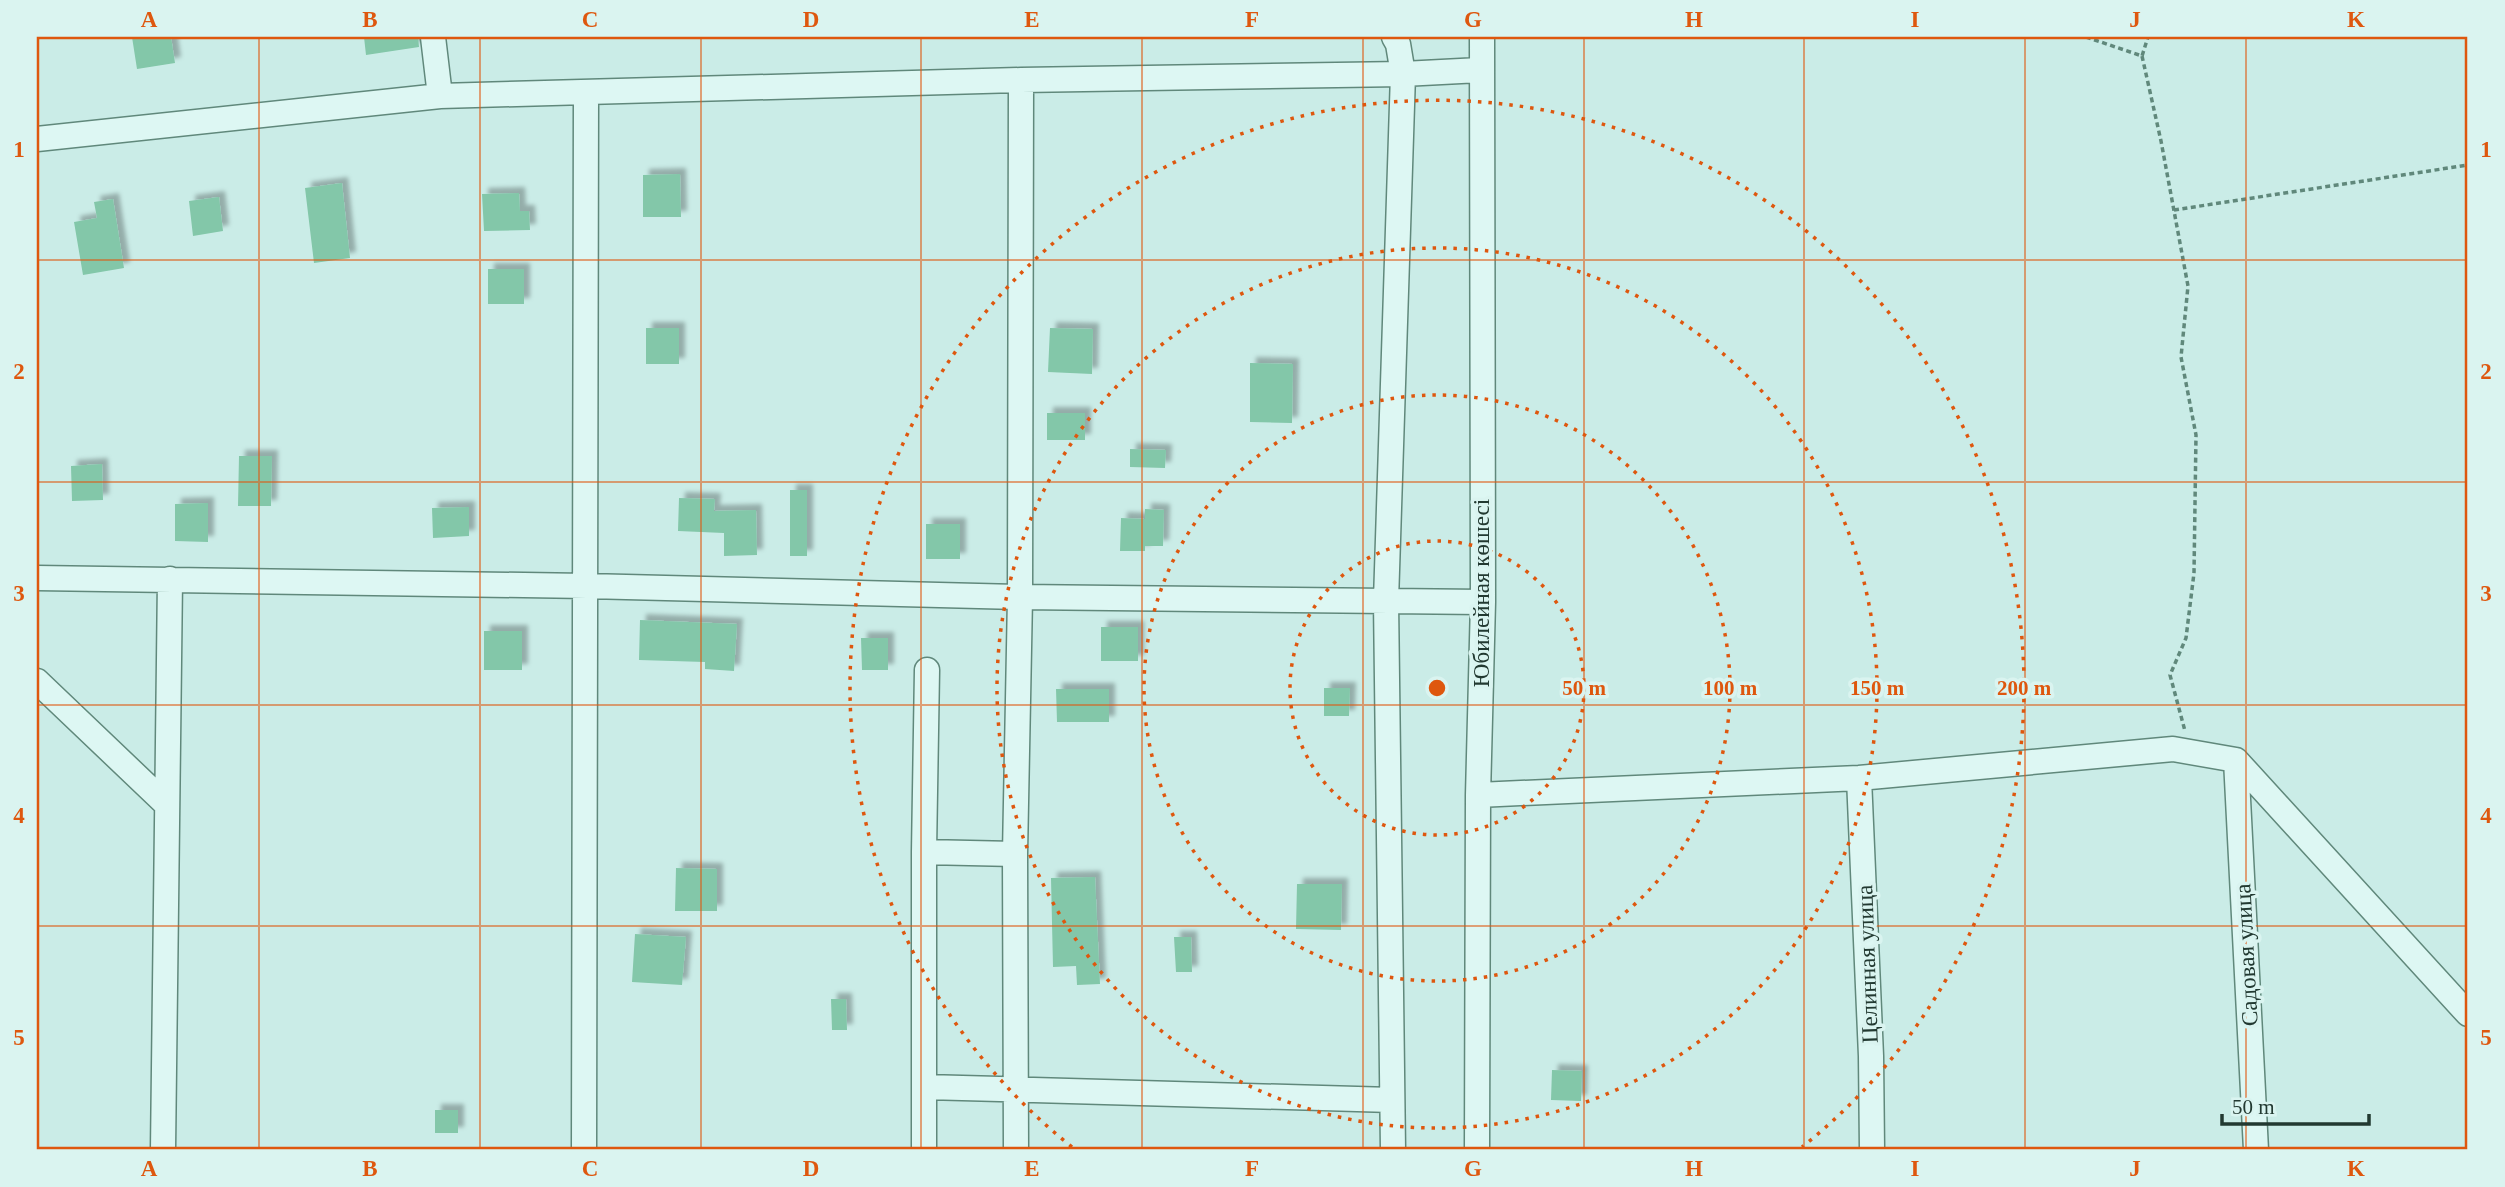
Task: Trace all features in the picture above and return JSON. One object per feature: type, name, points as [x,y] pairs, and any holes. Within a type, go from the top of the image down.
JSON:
[{"type":"street","points":[[433,37],[440,96]]},
{"type":"street","points":[[1393,1150],[1386,601],[1403,74],[1398,44],[1394,37]]},
{"type":"street","name":"Юбилейная көшесі","points":[[1477,1150],[1478,795],[1483,602],[1482,37]]},
{"type":"street","points":[[37,139],[440,96],[1480,70]]},
{"type":"street","points":[[1016,1150],[1015,854],[1020,597],[1021,80]]},
{"type":"street","points":[[584,1150],[586,92]]},
{"type":"street","points":[[37,579],[587,586],[1020,597],[1483,602]]},
{"type":"street","points":[[163,1150],[170,579]]},
{"type":"street","points":[[923,1150],[924,852],[928,670]]},
{"type":"street","points":[[37,681],[166,804]]},
{"type":"street","points":[[1478,795],[1859,778],[2173,749],[2236,760],[2468,1014]]},
{"type":"street","name":"Садовая улица","points":[[2236,760],[2256,1150]]},
{"type":"street","name":"Целинная улица","points":[[1859,778],[1871,1056],[1872,1150]]},
{"type":"street","points":[[924,852],[1015,854]]},
{"type":"street","points":[[925,1087],[1392,1100]]},
{"type":"path","points":[[2086,37],[2142,56]]},
{"type":"path","points":[[2148,37],[2142,56],[2188,286],[2181,357],[2196,435],[2194,573],[2186,638],[2170,675],[2176,704],[2194,752]]},
{"type":"path","points":[[2174,210],[2468,166]]},
{"type":"building","points":[[132,37],[171,37],[175,63],[137,69]]},
{"type":"building","points":[[364,37],[418,37],[419,47],[366,55]]},
{"type":"building","points":[[680,174],[681,217],[643,217],[643,175]]},
{"type":"building","points":[[342,183],[350,258],[314,263],[305,188]]},
{"type":"building","points":[[519,193],[520,211],[529,211],[530,230],[484,231],[482,194]]},
{"type":"building","points":[[219,197],[223,231],[193,236],[189,201]]},
{"type":"building","points":[[113,199],[124,268],[83,275],[74,222],[97,218],[94,202]]},
{"type":"building","points":[[488,269],[524,269],[524,304],[488,304]]},
{"type":"building","points":[[646,328],[679,328],[679,364],[646,364]]},
{"type":"building","points":[[1050,328],[1093,329],[1092,374],[1048,372]]},
{"type":"building","points":[[1250,363],[1293,364],[1292,423],[1250,422]]},
{"type":"building","points":[[1047,413],[1085,413],[1085,440],[1047,440]]},
{"type":"building","points":[[1130,449],[1166,450],[1165,468],[1130,467]]},
{"type":"building","points":[[239,456],[272,456],[271,506],[238,506]]},
{"type":"building","points":[[102,464],[103,500],[72,501],[71,466]]},
{"type":"building","points":[[790,490],[807,490],[807,556],[790,556]]},
{"type":"building","points":[[679,498],[715,499],[714,511],[756,510],[757,555],[724,556],[724,533],[678,531]]},
{"type":"building","points":[[208,503],[208,542],[175,541],[175,504]]},
{"type":"building","points":[[469,507],[469,536],[433,538],[432,508]]},
{"type":"building","points":[[1145,509],[1164,510],[1163,546],[1145,546],[1145,551],[1120,551],[1121,518],[1145,519]]},
{"type":"building","points":[[926,524],[960,524],[960,559],[926,559]]},
{"type":"building","points":[[640,620],[737,624],[734,671],[705,669],[705,662],[639,660]]},
{"type":"building","points":[[1101,627],[1138,627],[1138,661],[1101,661]]},
{"type":"building","points":[[484,631],[522,631],[522,670],[484,670]]},
{"type":"building","points":[[861,638],[888,638],[888,670],[862,670]]},
{"type":"building","points":[[1324,688],[1350,688],[1349,716],[1324,716]]},
{"type":"building","points":[[1056,689],[1109,689],[1109,722],[1057,722]]},
{"type":"building","points":[[676,868],[717,869],[717,911],[675,911]]},
{"type":"building","points":[[1095,877],[1100,984],[1077,985],[1076,966],[1053,967],[1051,878]]},
{"type":"building","points":[[1297,884],[1342,884],[1341,930],[1296,929]]},
{"type":"building","points":[[635,934],[686,937],[682,985],[632,982]]},
{"type":"building","points":[[1174,937],[1191,937],[1192,972],[1176,972]]},
{"type":"building","points":[[831,999],[846,999],[847,1030],[832,1030]]},
{"type":"building","points":[[1552,1070],[1582,1071],[1581,1101],[1551,1100]]},
{"type":"building","points":[[435,1110],[458,1110],[458,1133],[435,1133]]}]
